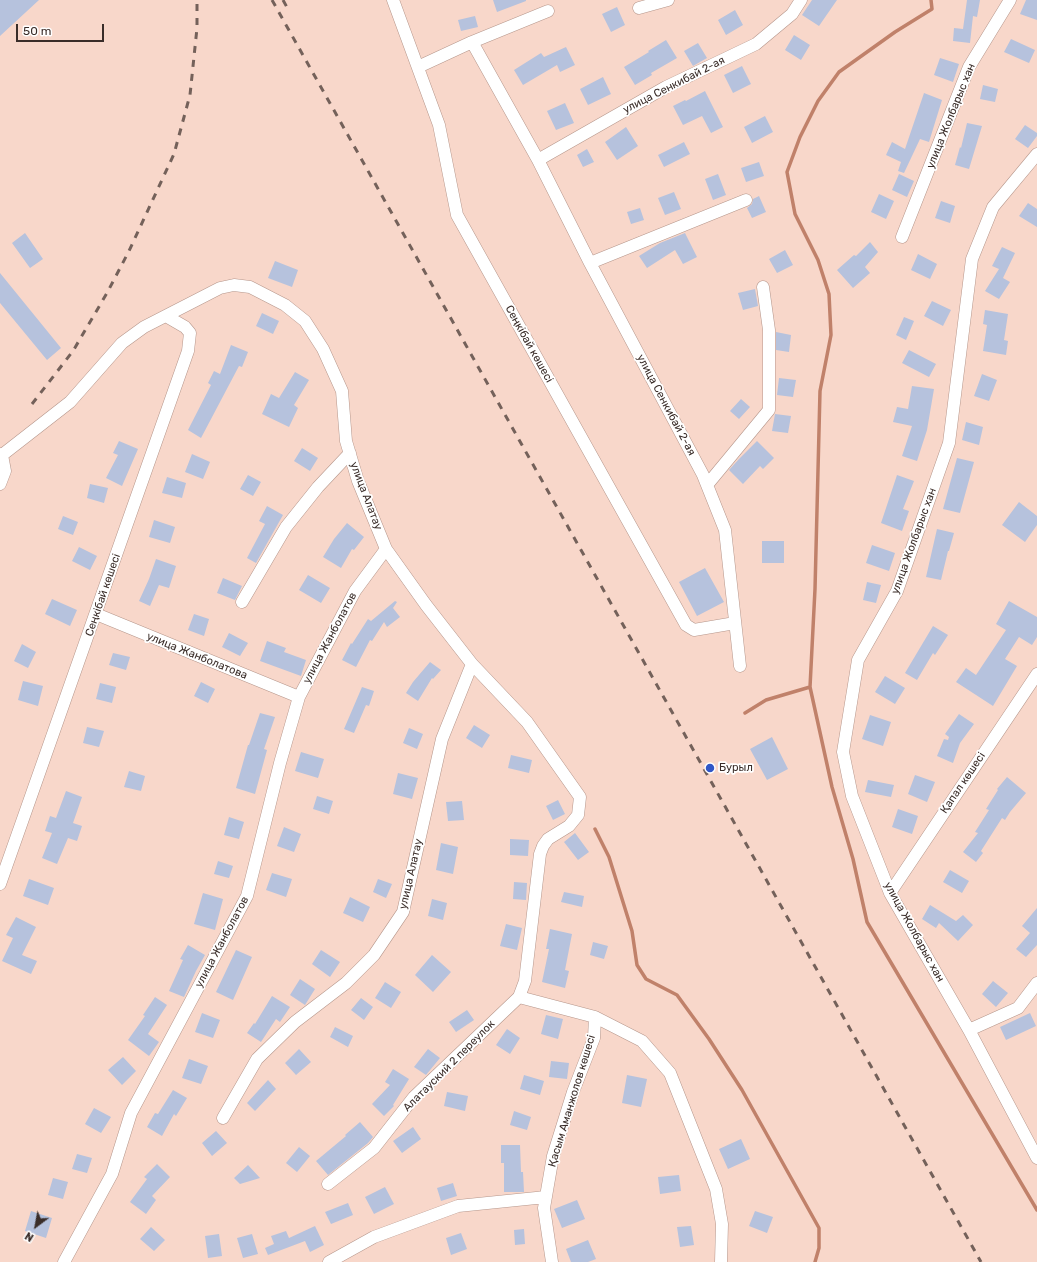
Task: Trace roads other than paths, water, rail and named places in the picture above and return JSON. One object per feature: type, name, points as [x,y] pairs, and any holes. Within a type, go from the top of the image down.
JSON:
[{"type":"street","name":"Сеңкібай көшесі","points":[[393,0],[440,125],[457,215],[686,625],[694,630],[735,623]]},
{"type":"street","points":[[639,8],[668,0]]},
{"type":"street","name":"улица Сенкибай 2-ая","points":[[538,160],[666,87],[756,44],[792,14],[801,0]]},
{"type":"street","name":"улица Жолбарыс хан","points":[[902,237],[969,67],[1010,0]]},
{"type":"street","points":[[418,67],[472,42],[548,11]]},
{"type":"street","name":"улица Сенкибай 2-ая","points":[[472,42],[538,160],[590,263],[700,468],[725,530],[740,666]]},
{"type":"street","name":"улица Жолбарыс хан","points":[[1037,154],[993,207],[972,259],[948,443],[897,592],[858,660],[843,752],[852,796],[890,893],[969,1030],[1037,1158]]},
{"type":"street","points":[[590,263],[746,200]]},
{"type":"street","name":"улица Алатау","points":[[1,455],[70,402],[122,343],[144,327],[220,288],[234,285],[250,287],[285,304],[305,321],[323,349],[342,391],[346,441],[358,481],[386,549],[426,605],[472,664],[527,722],[580,797],[578,815],[569,826],[548,839],[540,854],[525,982],[519,997]]},
{"type":"street","points":[[707,485],[769,410],[769,330],[764,287]]},
{"type":"street","name":"Сеңкібай көшесі","points":[[0,884],[188,351],[190,333],[185,327],[166,316]]},
{"type":"street","points":[[242,602],[286,527],[318,487],[350,453]]},
{"type":"street","points":[[0,484],[5,471],[1,455]]},
{"type":"street","name":"улица Жанболатов","points":[[64,1262],[112,1174],[131,1113],[247,896],[280,763],[299,697],[355,591],[386,549]]},
{"type":"street","name":"улица Жанболатова","points":[[96,614],[299,697]]},
{"type":"street","name":"улица Алатау","points":[[223,1118],[257,1059],[295,1022],[346,983],[374,955],[403,912],[442,739],[472,664]]},
{"type":"street","name":"Қапал көшесі","points":[[890,893],[1037,674]]},
{"type":"street","points":[[969,1030],[1018,1008],[1037,983]]},
{"type":"street","points":[[519,997],[595,1017],[642,1041],[670,1073],[716,1189],[722,1224],[721,1262]]},
{"type":"street","name":"Алатауский 2 переулок","points":[[328,1184],[374,1148],[414,1097],[519,997]]},
{"type":"street","name":"Қасым Аманжолов көшесі","points":[[548,1260],[544,1208],[553,1156],[573,1092],[594,1038],[595,1017]]},
{"type":"street","points":[[329,1262],[374,1237],[458,1206],[546,1197]]},
{"type":"waterway","points":[[931,0],[932,9],[895,32],[839,72],[818,101],[800,137],[787,172],[795,214],[818,260],[829,294],[831,335],[820,391],[815,589],[810,687],[832,787],[853,859],[867,922],[1037,1210]]},
{"type":"waterway","points":[[745,713],[766,700],[810,687]]},
{"type":"waterway","points":[[595,829],[609,857],[632,931],[637,965],[646,979],[677,995],[709,1039],[742,1090],[819,1228],[819,1248],[815,1262]]},
{"type":"railway","points":[[32,404],[73,351],[107,293],[129,251],[174,154],[190,95],[197,28],[197,0]]},
{"type":"railway","points":[[272,0],[981,1262]]},
{"type":"railway","points":[[283,0],[289,11]]},
{"type":"place","name":"Бурыл","points":[[710,768]]}]
